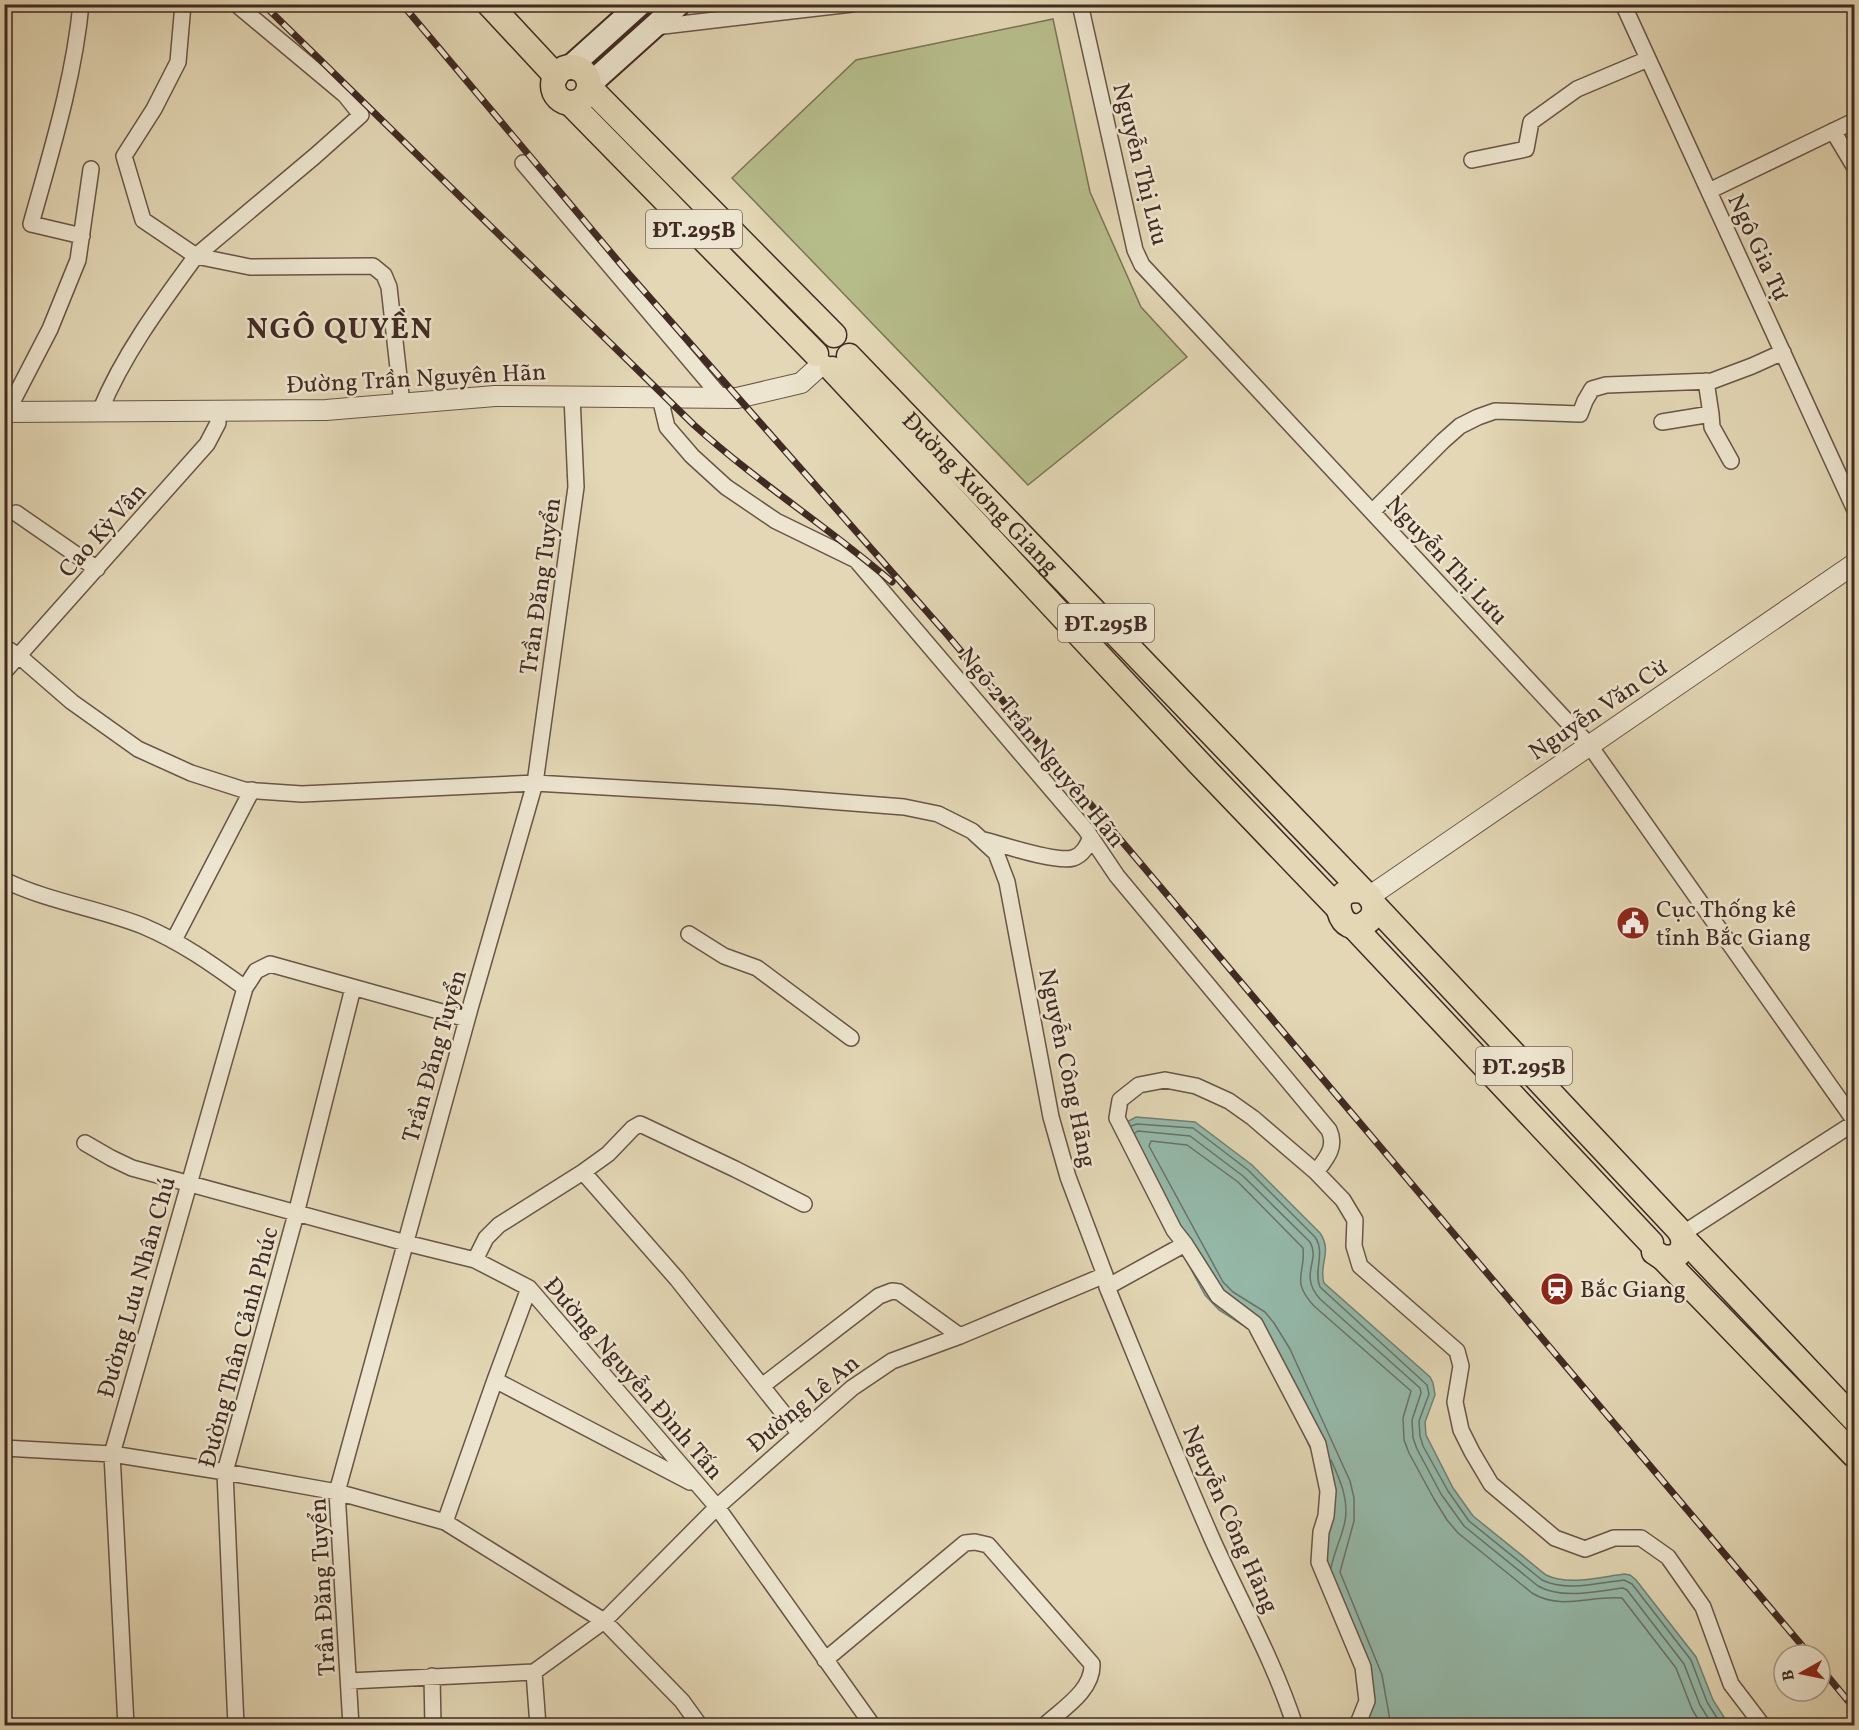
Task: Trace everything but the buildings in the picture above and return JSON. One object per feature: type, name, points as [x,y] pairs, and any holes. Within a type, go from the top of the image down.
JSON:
[{"type":"main road","name":"ĐT.295B","points":[[489,4],[563,72]]},
{"type":"main road","points":[[563,72],[640,4]]},
{"type":"main road","points":[[571,104],[583,99],[590,86],[679,4]]},
{"type":"main road","name":"ĐT.295B","points":[[571,104],[560,99],[554,92],[553,82],[563,72],[580,69],[588,78],[590,86],[834,335],[839,336],[848,344],[830,361]]},
{"type":"main road","name":"Đường Xương Giang","points":[[571,104],[1369,898],[1854,1419]]},
{"type":"main road","name":"Đường Xương Giang","points":[[830,361],[1199,763],[1657,1250],[1854,1455]]},
{"type":"main road","points":[[1346,917],[1339,902],[1346,893],[1357,890],[1369,898]]},
{"type":"main road","points":[[1657,1250],[1675,1257],[1683,1249],[1680,1233]]},
{"type":"street","points":[[81,4],[68,81],[31,224],[82,236]]},
{"type":"street","points":[[183,4],[178,62],[154,109],[124,156],[143,220],[196,256],[250,267],[373,266],[384,275],[388,287],[402,404]]},
{"type":"street","points":[[100,411],[110,385],[130,350],[196,256],[361,115],[345,95],[236,4]]},
{"type":"street","points":[[652,27],[852,4]]},
{"type":"street","name":"Nguyễn Thị Lưu","points":[[1080,4],[1135,250],[1142,265],[1590,746],[1854,1121]]},
{"type":"street","name":"Ngô Gia Tự","points":[[1623,4],[1854,508]]},
{"type":"street","points":[[1472,160],[1526,149],[1531,122],[1577,89],[1648,59]]},
{"type":"street","points":[[1709,191],[1854,121]]},
{"type":"street","points":[[1833,131],[1854,166]]},
{"type":"street","points":[[523,163],[721,397]]},
{"type":"street","points":[[6,412],[41,347],[78,260],[91,169]]},
{"type":"street","points":[[1372,512],[1443,441],[1460,426],[1478,417],[1495,411],[1580,414],[1592,389],[1606,385],[1712,381],[1783,352]]},
{"type":"street","name":"Đường Trần Nguyên Hãn","points":[[6,412],[326,410],[495,396],[737,398],[801,383],[830,361]]},
{"type":"street","points":[[1706,381],[1712,427],[1731,460]]},
{"type":"street","name":"Trần Đăng Tuyển","points":[[351,1725],[337,1492],[467,1019],[535,783],[576,487],[572,396]]},
{"type":"street","name":"Ngõ 2 Trần Nguyên Hãn","points":[[660,398],[667,428],[692,456],[726,487],[776,521],[856,560],[1091,837],[1117,876],[1329,1130],[1332,1136],[1331,1151],[1316,1172]]},
{"type":"street","name":"Cao Kỳ Vân","points":[[4,672],[207,444],[218,423],[218,410]]},
{"type":"street","points":[[1662,422],[1711,414]]},
{"type":"street","points":[[16,513],[97,569]]},
{"type":"street","name":"Nguyễn Văn Cừ","points":[[1369,898],[1854,564]]},
{"type":"street","name":"Nguyễn Công Hãng","points":[[4,647],[20,656],[72,702],[138,749],[190,773],[244,790],[302,794],[535,783],[904,807],[938,814],[972,831],[996,853],[1008,882],[1051,1117],[1068,1177],[1106,1281],[1214,1543],[1254,1624],[1284,1693],[1295,1725]]},
{"type":"street","points":[[174,940],[252,790]]},
{"type":"street","points":[[981,840],[1062,860],[1075,858],[1085,850],[1091,837]]},
{"type":"street","points":[[4,880],[32,892],[141,925],[196,953],[245,988]]},
{"type":"street","points":[[689,934],[724,956],[757,968],[851,1038]]},
{"type":"street","name":"Đường Lưu Nhân Chú","points":[[126,1725],[112,1454],[245,988],[256,971],[270,964],[467,1019]]},
{"type":"street","name":"Đường Thân Cảnh Phúc","points":[[236,1725],[225,1472],[296,1214],[353,987]]},
{"type":"street","points":[[1357,1725],[1367,1701],[1363,1668],[1318,1562],[1328,1491],[1318,1444],[1255,1324],[1218,1296],[1174,1230],[1118,1118],[1120,1100],[1139,1085],[1165,1080],[1196,1086],[1229,1101],[1253,1118],[1316,1172],[1343,1200],[1355,1220],[1354,1246],[1360,1266],[1457,1352],[1461,1366],[1455,1402],[1461,1430],[1491,1484],[1555,1538],[1585,1549],[1614,1538],[1641,1538],[1668,1557],[1703,1607],[1731,1684],[1763,1725]]},
{"type":"street","points":[[1680,1233],[1854,1121]]},
{"type":"street","points":[[475,1260],[486,1238],[499,1225],[583,1172],[608,1154],[633,1128],[640,1124],[804,1204]]},
{"type":"street","name":"Đường Nguyễn Đình Tấn","points":[[86,1143],[132,1168],[406,1244],[475,1260],[529,1288],[717,1507],[873,1725]]},
{"type":"street","points":[[583,1172],[677,1278],[799,1433]]},
{"type":"street","name":"Đường Lê An","points":[[534,1672],[604,1621],[717,1507],[852,1388],[892,1361],[1106,1281],[1185,1244]]},
{"type":"street","points":[[445,1522],[529,1288]]},
{"type":"street","points":[[762,1386],[879,1296],[892,1291],[903,1294],[960,1336]]},
{"type":"street","points":[[495,1380],[698,1486]]},
{"type":"street","points":[[4,1448],[112,1454],[225,1472],[337,1492],[445,1522],[604,1621],[682,1701],[700,1725]]},
{"type":"street","points":[[825,1660],[965,1543],[975,1542],[988,1545],[1092,1664],[1092,1675],[1084,1690],[1044,1725]]},
{"type":"street","points":[[349,1681],[534,1672],[538,1725]]},
{"type":"street","points":[[432,1676],[433,1725]]},
{"type":"green space","points":[[1053,19],[1090,192],[1141,307],[1187,357],[1028,485],[732,178],[856,60]]},
{"type":"water","points":[[1136,1117],[1195,1122],[1252,1165],[1320,1233],[1325,1246],[1324,1283],[1430,1377],[1435,1395],[1425,1422],[1426,1435],[1453,1488],[1473,1516],[1546,1575],[1574,1580],[1630,1575],[1696,1657],[1713,1700],[1729,1725],[1369,1725],[1361,1683],[1321,1584],[1329,1489],[1269,1358],[1249,1329],[1219,1310],[1205,1295],[1121,1140],[1125,1123]]},
{"type":"railway","points":[[263,4],[694,425],[892,582]]},
{"type":"railway","points":[[402,4],[629,274],[944,631],[1800,1643]]},
{"type":"railway","points":[[1832,1681],[1854,1708]]},
{"type":"place","name":"Cục Thống kê tỉnh Bắc Giang","points":[[1633,923]]},
{"type":"place","name":"Bắc Giang","points":[[1557,1289]]},
{"type":"district","name":"NGÔ QUYỀN","points":[[340,328]]}]
